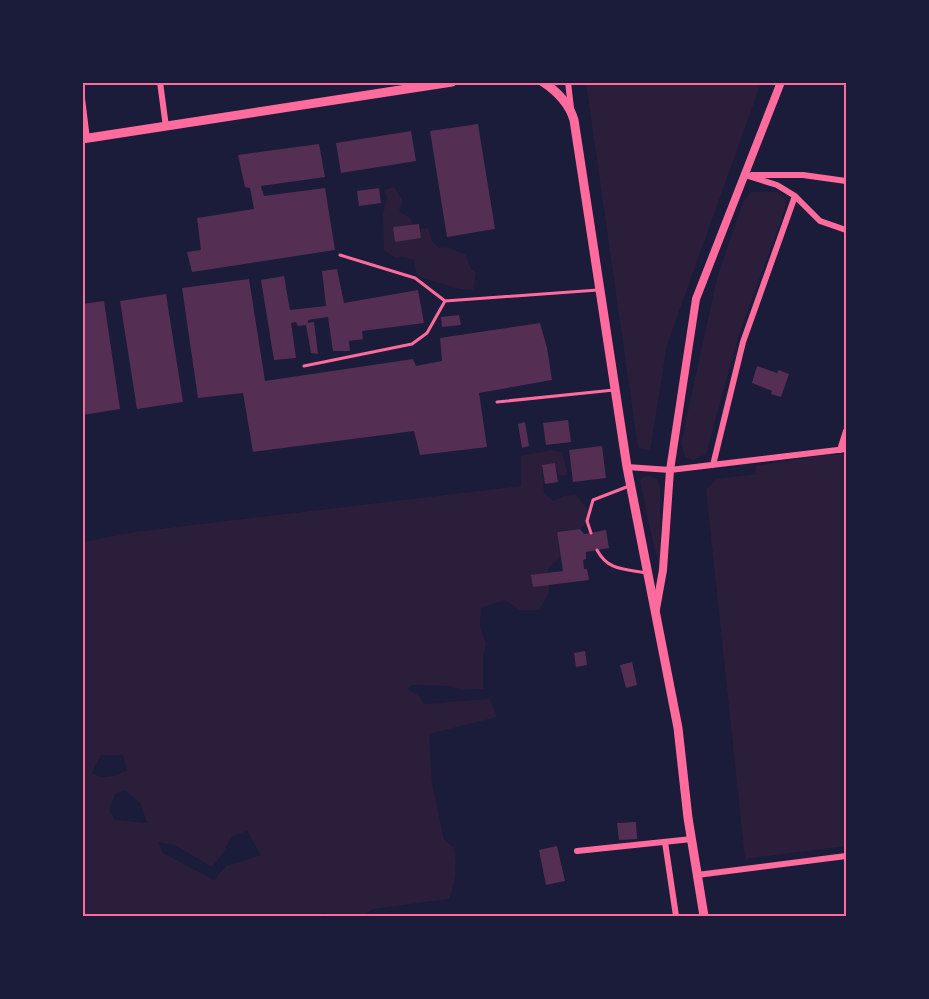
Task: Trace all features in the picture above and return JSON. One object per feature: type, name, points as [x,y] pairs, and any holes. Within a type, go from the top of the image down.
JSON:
[{"type":"main road","points":[[85,139],[452,82]]},
{"type":"main road","points":[[543,82],[559,94],[571,109],[627,467],[678,728],[704,916]]},
{"type":"main road","points":[[656,609],[663,570],[670,470],[696,299],[781,82]]},
{"type":"street","points":[[160,82],[166,127]]},
{"type":"street","points":[[568,82],[571,109]]},
{"type":"street","points":[[82,98],[85,139]]},
{"type":"street","points":[[745,175],[803,175],[846,181]]},
{"type":"street","points":[[745,175],[777,185],[795,196],[820,221],[846,231]]},
{"type":"street","points":[[713,465],[743,342],[795,196]]},
{"type":"street","points":[[627,467],[670,470],[843,450],[846,431]]},
{"type":"street","points":[[577,851],[692,839]]},
{"type":"street","points":[[665,842],[676,916]]},
{"type":"street","points":[[697,875],[846,856]]},
{"type":"lane","points":[[340,255],[415,278],[445,302],[600,290]]},
{"type":"lane","points":[[304,366],[412,344],[428,333],[445,302]]},
{"type":"lane","points":[[497,402],[615,390]]},
{"type":"lane","points":[[591,533],[587,521],[593,500],[631,485]]},
{"type":"lane","points":[[597,550],[603,561],[616,567],[649,573]]},
{"type":"shaded area","points":[[586,83],[761,83],[667,345],[650,451],[638,448]]},
{"type":"shaded area","points":[[394,187],[403,201],[399,211],[411,219],[412,225],[393,227],[395,241],[421,238],[420,229],[428,228],[432,241],[439,248],[446,247],[465,254],[471,269],[476,273],[473,290],[459,289],[417,276],[414,260],[403,257],[395,258],[384,250],[383,215],[387,197],[384,190]]},
{"type":"shaded area","points":[[751,192],[778,192],[786,201],[785,210],[739,334],[706,454],[693,460],[685,457],[681,443],[717,278],[743,202]]},
{"type":"shaded area","points":[[551,450],[562,452],[568,475],[559,476],[555,463],[542,465],[544,493],[553,501],[563,496],[576,495],[588,510],[591,520],[580,529],[557,531],[560,557],[548,569],[549,593],[539,610],[520,610],[505,600],[481,608],[480,626],[486,644],[483,656],[483,689],[462,690],[450,686],[412,685],[408,689],[419,696],[425,704],[490,699],[497,717],[429,734],[432,783],[444,839],[454,848],[455,855],[456,868],[449,899],[373,909],[363,916],[331,916],[322,913],[321,916],[83,916],[83,542],[135,532],[521,486],[521,456]],"holes":[[[101,755],[123,755],[127,770],[105,777],[92,773]],[[125,790],[141,804],[147,823],[115,820],[109,810],[115,794]],[[247,831],[261,855],[226,866],[214,880],[163,853],[158,842],[175,845],[212,867],[232,836]]]},
{"type":"shaded area","points":[[846,454],[846,846],[745,859],[706,489],[717,479],[757,474],[755,473],[756,466],[822,455]]},
{"type":"shaded area","points":[[650,476],[658,480],[660,487],[660,565],[640,481]]},
{"type":"building","points":[[478,124],[495,229],[447,237],[430,131]]},
{"type":"building","points":[[411,131],[416,161],[341,173],[336,143]]},
{"type":"building","points":[[319,144],[325,177],[261,186],[264,196],[325,188],[335,250],[192,272],[187,252],[201,250],[197,218],[254,209],[250,188],[245,187],[238,155]]},
{"type":"building","points":[[379,188],[381,203],[359,206],[357,191]]},
{"type":"building","points":[[419,224],[421,238],[395,242],[393,227]]},
{"type":"building","points":[[337,269],[344,303],[418,290],[424,323],[362,331],[363,339],[349,341],[350,351],[333,351],[328,317],[308,320],[308,323],[314,322],[318,354],[311,353],[306,325],[298,326],[296,322],[291,323],[296,358],[274,360],[261,280],[284,276],[290,310],[326,306],[322,271]]},
{"type":"building","points":[[249,279],[265,381],[413,359],[416,366],[442,361],[440,338],[540,323],[552,380],[479,393],[487,447],[420,455],[414,431],[253,452],[243,393],[198,398],[182,288]]},
{"type":"building","points":[[166,294],[183,402],[137,409],[120,301]]},
{"type":"building","points":[[104,301],[120,409],[82,415],[82,304]]},
{"type":"building","points":[[459,315],[461,325],[442,327],[441,317]]},
{"type":"building","points":[[757,366],[777,373],[779,370],[789,374],[781,397],[752,383]]},
{"type":"building","points":[[568,420],[571,442],[546,445],[543,423]]},
{"type":"building","points":[[525,422],[529,446],[522,448],[518,424]]},
{"type":"building","points":[[602,446],[606,478],[573,482],[569,450]]},
{"type":"building","points":[[555,463],[558,482],[545,484],[542,465]]},
{"type":"building","points":[[580,529],[584,534],[606,530],[609,548],[586,552],[586,559],[583,560],[589,580],[533,587],[531,575],[563,571],[557,532]]},
{"type":"building","points":[[585,651],[587,665],[576,667],[574,653]]},
{"type":"building","points":[[632,662],[637,685],[626,688],[620,665]]},
{"type":"building","points":[[636,822],[637,839],[619,840],[617,823]]},
{"type":"building","points":[[557,846],[565,881],[546,885],[539,850]]}]
